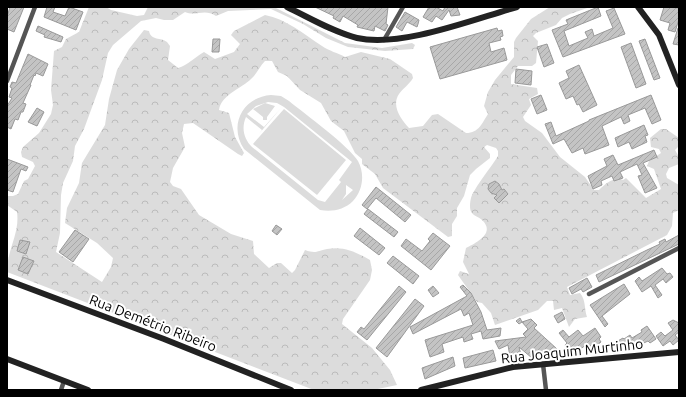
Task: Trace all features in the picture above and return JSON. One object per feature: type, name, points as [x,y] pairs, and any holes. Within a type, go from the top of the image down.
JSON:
[{"type":"main road","points":[[288,7],[325,26],[356,38],[384,41],[416,36],[518,7]]},
{"type":"main road","points":[[638,7],[651,21],[659,35],[679,85]]},
{"type":"main road","name":"Rua Demétrio Ribeiro","points":[[7,280],[164,339],[291,390]]},
{"type":"main road","name":"Rua Joaquim Murtinho","points":[[421,390],[513,367],[679,352]]},
{"type":"main road","points":[[7,359],[88,390]]},
{"type":"street","points":[[7,81],[35,7]]},
{"type":"street","points":[[384,41],[403,7]]},
{"type":"street","points":[[590,294],[679,248]]},
{"type":"street","points":[[543,364],[546,390]]},
{"type":"street","points":[[60,390],[64,381]]},
{"type":"green space","points":[[89,7],[106,7],[111,10],[137,16],[144,15],[148,7],[274,7],[345,43],[382,48],[412,43],[415,45],[413,49],[385,51],[348,47],[326,38],[303,24],[271,9],[228,11],[216,16],[208,13],[193,14],[185,12],[173,20],[156,18],[141,21],[113,45],[108,53],[102,80],[84,129],[75,146],[73,161],[63,183],[61,195],[60,233],[56,252],[102,282],[111,267],[113,258],[97,243],[65,223],[67,208],[79,183],[82,163],[105,125],[109,99],[117,70],[129,49],[144,30],[149,31],[154,38],[167,42],[170,46],[168,60],[178,68],[204,52],[215,59],[234,52],[240,44],[231,35],[234,31],[265,15],[273,17],[295,28],[325,48],[345,57],[361,52],[390,59],[412,74],[413,78],[399,94],[396,103],[400,116],[409,128],[423,126],[432,115],[438,114],[466,133],[470,133],[482,124],[488,114],[484,106],[488,92],[495,80],[514,57],[514,42],[531,19],[550,7],[590,7],[562,18],[556,25],[536,33],[533,36],[538,41],[536,63],[532,66],[518,66],[511,75],[511,84],[537,88],[538,94],[529,99],[531,105],[523,117],[525,121],[542,133],[560,157],[585,177],[594,190],[599,190],[613,180],[619,178],[623,180],[626,178],[646,198],[661,189],[654,169],[647,166],[649,161],[661,153],[659,149],[651,147],[650,138],[661,129],[666,129],[679,138],[679,146],[675,150],[679,157],[679,164],[669,168],[666,174],[667,178],[679,185],[679,210],[673,213],[672,226],[667,235],[567,287],[570,295],[580,293],[582,296],[587,317],[575,319],[569,327],[562,308],[554,310],[553,301],[547,301],[538,310],[495,325],[491,313],[482,303],[477,302],[458,275],[460,271],[469,274],[463,262],[466,248],[483,237],[486,233],[486,225],[471,212],[470,202],[476,189],[498,156],[498,151],[496,148],[487,145],[484,147],[490,154],[490,158],[470,175],[464,196],[457,208],[457,216],[452,224],[452,236],[448,237],[383,188],[375,174],[362,164],[362,159],[355,153],[344,131],[331,121],[321,103],[300,90],[287,76],[278,72],[272,61],[265,61],[253,77],[232,92],[224,100],[219,110],[229,113],[235,137],[244,153],[242,156],[193,123],[184,124],[182,133],[185,147],[173,168],[170,182],[173,186],[181,189],[199,215],[231,234],[253,241],[254,254],[269,268],[277,263],[281,263],[292,273],[305,250],[314,252],[339,248],[355,252],[370,260],[372,270],[370,280],[343,319],[342,324],[372,348],[390,370],[397,385],[373,390],[314,390],[7,272],[9,256],[17,227],[17,212],[7,205],[7,196],[18,194],[24,181],[28,179],[35,166],[33,162],[22,157],[21,152],[23,147],[39,133],[51,114],[53,105],[51,90],[54,51],[62,47],[66,39],[79,32]]},
{"type":"green space","points":[[271,95],[281,96],[346,147],[358,161],[362,171],[361,187],[353,201],[338,210],[320,210],[244,149],[239,140],[238,122],[246,107],[261,97]],"holes":[[[268,102],[277,103],[284,107],[352,162],[339,180],[341,182],[325,202],[318,200],[252,147],[247,140],[244,133],[244,121],[246,117],[262,130],[258,135],[281,108],[264,127],[247,114],[256,106]],[[346,185],[353,190],[342,200],[346,194]]]},
{"type":"green space","points":[[265,103],[275,106],[267,117],[267,120],[263,120],[263,117],[253,109]]},
{"type":"green space","points":[[284,109],[346,160],[317,195],[253,144]]},
{"type":"building","points":[[10,7],[24,7],[14,32],[7,29],[7,17]]},
{"type":"building","points":[[47,7],[55,7],[53,12],[65,16],[69,7],[83,12],[76,30],[44,17]]},
{"type":"building","points":[[315,7],[388,7],[386,24],[388,25],[385,31],[375,26],[374,31],[357,27],[358,25],[343,16],[340,22],[333,18],[334,16]]},
{"type":"building","points":[[429,7],[436,7],[443,11],[445,7],[457,7],[460,15],[451,16],[449,10],[442,20],[436,16],[432,22],[423,17]]},
{"type":"building","points":[[598,7],[601,16],[564,31],[569,46],[588,38],[585,32],[592,29],[594,36],[613,28],[606,11],[614,8],[625,34],[563,57],[552,30],[568,24],[566,20]]},
{"type":"building","points":[[664,7],[679,8],[679,19],[675,32],[668,30],[670,23],[660,20]]},
{"type":"building","points":[[405,12],[419,20],[417,27],[407,22],[402,31],[396,27]]},
{"type":"building","points":[[38,26],[63,37],[61,42],[44,37],[45,35],[36,31]]},
{"type":"building","points":[[497,28],[498,31],[502,30],[503,36],[500,37],[501,40],[489,43],[491,52],[504,48],[507,60],[440,79],[430,47]]},
{"type":"building","points":[[679,28],[679,45],[673,44]]},
{"type":"building","points":[[213,39],[220,39],[219,52],[212,52]]},
{"type":"building","points":[[645,39],[660,78],[654,80],[639,41]]},
{"type":"building","points":[[631,43],[646,84],[636,88],[621,47]]},
{"type":"building","points":[[547,44],[554,63],[544,67],[537,47]]},
{"type":"building","points":[[28,54],[48,64],[43,76],[36,73],[35,76],[34,75],[23,103],[26,104],[23,112],[21,112],[18,120],[15,119],[11,129],[7,127],[7,106],[12,98],[9,97],[12,88],[10,87],[12,82],[16,83]]},
{"type":"building","points":[[579,65],[597,105],[583,112],[579,104],[577,105],[573,96],[566,99],[559,83],[569,78],[566,71]]},
{"type":"building","points":[[516,69],[532,71],[531,85],[515,83]]},
{"type":"building","points":[[541,95],[547,110],[537,114],[531,99]]},
{"type":"building","points":[[651,95],[661,120],[652,124],[645,108],[628,115],[630,121],[624,124],[621,117],[602,126],[609,145],[585,154],[583,148],[572,153],[564,139],[553,144],[545,124],[551,122],[556,136],[589,120]]},
{"type":"building","points":[[37,108],[44,112],[37,126],[28,122]]},
{"type":"building","points":[[644,125],[648,135],[645,136],[647,142],[632,149],[629,142],[618,147],[615,138]]},
{"type":"building","points":[[654,150],[657,157],[643,163],[657,188],[645,193],[638,176],[642,175],[637,164],[620,172],[623,178],[614,181],[612,176],[601,181],[602,185],[593,189],[588,176],[607,166],[604,159],[613,155],[618,165]]},
{"type":"building","points":[[7,159],[28,167],[26,171],[21,169],[13,192],[7,190]]},
{"type":"building","points":[[495,181],[499,184],[502,190],[504,189],[508,194],[499,203],[494,198],[497,195],[491,193],[488,189],[489,184]]},
{"type":"building","points":[[376,187],[411,215],[405,222],[376,198],[367,209],[362,205]]},
{"type":"building","points":[[368,209],[398,232],[394,237],[364,214]]},
{"type":"building","points":[[276,225],[282,229],[277,235],[272,231]]},
{"type":"building","points":[[360,228],[385,248],[379,255],[354,236]]},
{"type":"building","points":[[75,230],[89,239],[73,262],[59,252]]},
{"type":"building","points":[[433,233],[450,246],[431,270],[401,246],[406,239],[422,251],[430,241],[428,239]]},
{"type":"building","points":[[679,235],[679,244],[599,282],[596,275],[660,244],[659,242],[665,239],[666,242]]},
{"type":"building","points":[[20,240],[30,242],[26,254],[17,251]]},
{"type":"building","points":[[393,256],[419,276],[413,284],[387,263]]},
{"type":"building","points":[[23,257],[34,261],[28,274],[18,270]]},
{"type":"building","points":[[662,268],[667,274],[670,273],[673,277],[666,283],[663,279],[655,285],[662,295],[658,298],[651,286],[642,292],[635,281],[639,277],[642,281]]},
{"type":"building","points":[[587,278],[592,287],[583,292],[581,289],[572,294],[569,288]]},
{"type":"building","points":[[624,284],[630,294],[602,316],[608,324],[605,327],[590,305]]},
{"type":"building","points":[[463,285],[471,293],[481,312],[487,330],[501,328],[500,336],[483,339],[481,331],[471,334],[473,339],[464,342],[463,337],[442,344],[444,352],[430,357],[425,340],[473,325],[469,313],[464,316],[461,309],[413,334],[410,327],[467,296],[460,287]]},
{"type":"building","points":[[399,286],[406,292],[367,340],[357,332],[361,327],[364,329]]},
{"type":"building","points":[[433,286],[439,293],[433,297],[428,290]]},
{"type":"building","points":[[415,299],[424,306],[387,357],[376,348]]},
{"type":"building","points":[[562,312],[565,319],[558,323],[554,316]]},
{"type":"building","points":[[520,318],[522,322],[519,324],[516,321]]},
{"type":"building","points":[[531,319],[537,325],[534,328],[557,349],[552,354],[549,351],[543,357],[538,352],[532,358],[519,347],[521,355],[510,357],[508,345],[499,349],[495,341],[526,337],[523,334],[528,329],[522,322]]},
{"type":"building","points":[[673,320],[679,323],[679,332],[675,335],[679,340],[673,345],[670,341],[663,346],[656,336],[661,332],[665,336],[673,330],[668,323]]},
{"type":"building","points":[[647,326],[656,339],[650,343],[648,341],[631,349],[629,345],[622,350],[616,342],[630,335],[632,338],[642,332],[641,330]]},
{"type":"building","points":[[595,328],[601,337],[599,339],[601,342],[590,351],[586,345],[579,350],[577,347],[571,352],[565,345],[567,343],[559,333],[563,330],[569,337],[578,330],[583,336]]},
{"type":"building","points":[[493,350],[496,361],[465,368],[463,358]]},
{"type":"building","points":[[453,357],[455,366],[425,379],[422,368]]}]
